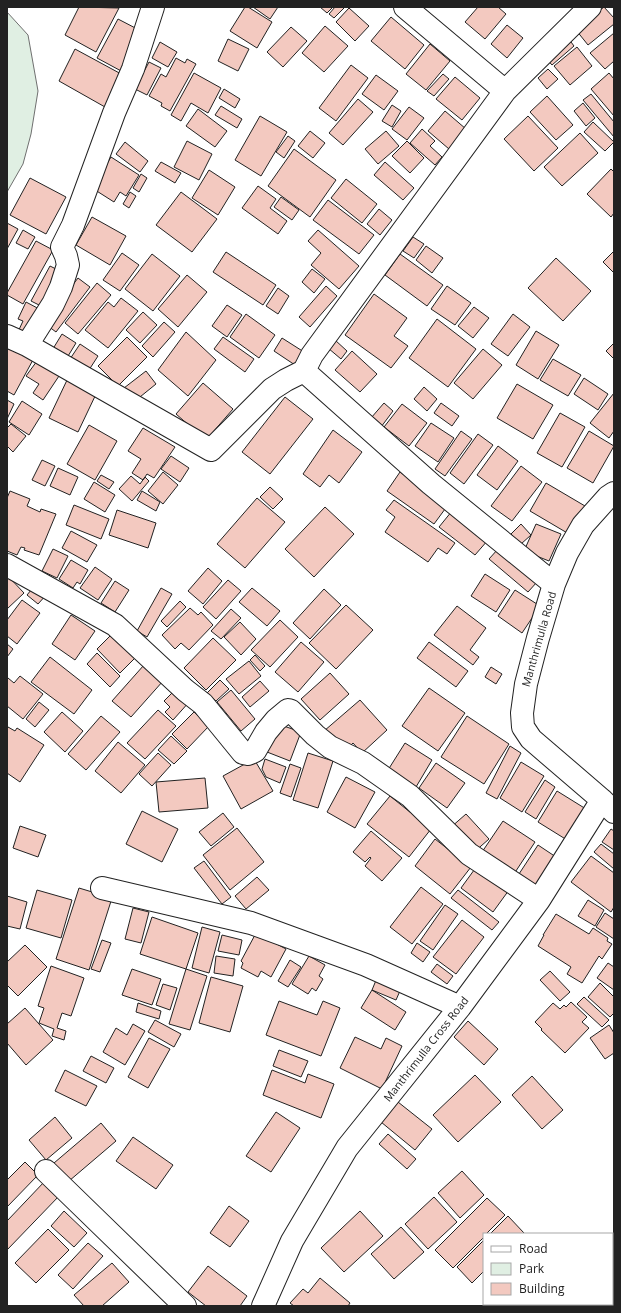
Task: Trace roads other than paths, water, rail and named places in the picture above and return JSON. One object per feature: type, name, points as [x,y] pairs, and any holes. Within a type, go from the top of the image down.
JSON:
[{"type":"street","points":[[27,345],[54,304],[61,287],[68,266],[62,247],[73,225],[114,113],[133,69],[153,7]]},
{"type":"street","points":[[404,7],[505,91]]},
{"type":"street","points":[[7,336],[27,345],[211,450],[272,390],[286,380],[304,371],[312,355],[505,91],[590,7]]},
{"type":"street","points":[[304,371],[431,484],[554,584]]},
{"type":"street","name":"Manthrimulla Road","points":[[608,806],[531,739],[523,727],[522,713],[526,684],[538,638],[554,584],[566,553],[583,525],[614,493]]},
{"type":"street","points":[[7,564],[115,625],[185,690],[203,704],[238,749],[243,753],[248,754],[255,751],[266,732],[276,720],[288,710],[291,711],[315,735],[330,747],[363,763],[410,796],[469,854],[539,900]]},
{"type":"street","name":"Manthrimulla Cross Road","points":[[263,1306],[292,1241],[347,1148],[460,1007],[608,806]]},
{"type":"street","points":[[102,888],[251,923],[366,965],[460,1007]]},
{"type":"street","points":[[46,1171],[185,1306]]}]
